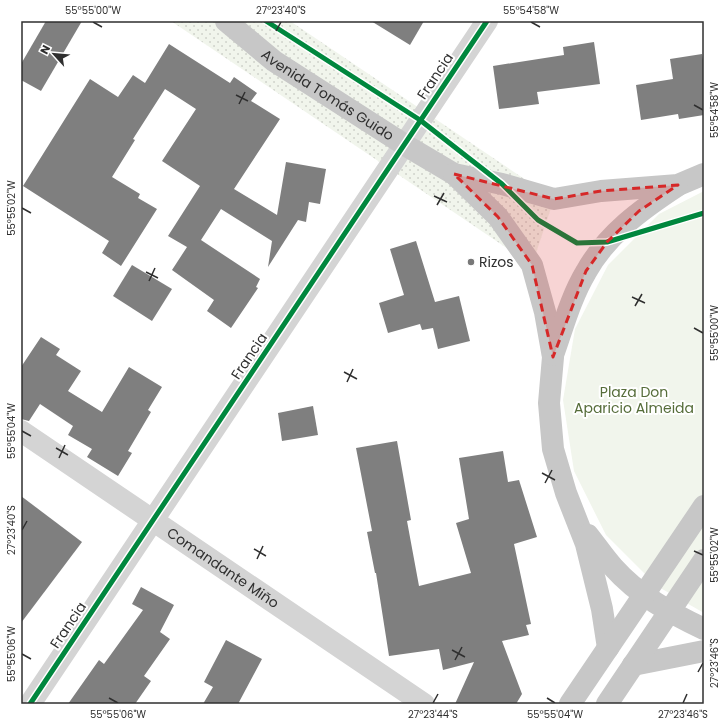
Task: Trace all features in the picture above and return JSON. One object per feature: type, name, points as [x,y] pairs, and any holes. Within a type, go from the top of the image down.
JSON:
[{"type":"main road","name":"Avenida Tomás Guido","points":[[226,21],[274,61],[405,145],[454,174],[498,217],[532,265],[545,312],[553,357]]},
{"type":"main road","name":"Avenida Tomás Guido","points":[[454,174],[502,184],[554,199],[601,190],[678,186]]},
{"type":"main road","name":"Avenida Tomás Guido","points":[[608,648],[602,609],[586,544],[566,493],[553,449],[548,403],[553,357],[575,294],[586,271],[607,242],[639,211],[678,186],[704,174]]},
{"type":"main road","name":"Avenida Tomás Guido","points":[[566,493],[586,532],[613,567],[644,595],[669,612],[704,629]]},
{"type":"main road","points":[[570,704],[704,506]]},
{"type":"main road","points":[[607,704],[704,560]]},
{"type":"main road","points":[[633,665],[704,651]]},
{"type":"street","name":"Francia","points":[[30,704],[487,21]]},
{"type":"street","name":"Comandante Miño","points":[[21,431],[424,704]]},
{"type":"highlighted area","points":[[454,174],[554,199],[601,191],[678,185],[639,211],[607,242],[586,271],[553,357],[532,265],[498,217]]},
{"type":"green space","points":[[171,21],[290,21],[554,199],[532,265]]},
{"type":"green space","name":"Plaza Don Aparicio Almeida","points":[[704,191],[704,613],[657,586],[606,535],[574,471],[563,400],[575,329],[608,265],[659,214]]},
{"type":"building","points":[[46,21],[82,21],[41,91],[21,80],[21,64]]},
{"type":"building","points":[[371,21],[424,21],[410,45]]},
{"type":"building","points":[[594,42],[600,84],[537,92],[539,104],[499,109],[493,66],[564,55],[563,47]]},
{"type":"building","points":[[169,44],[230,83],[234,77],[257,93],[251,101],[280,119],[234,189],[277,215],[286,162],[326,169],[320,204],[309,202],[306,222],[298,220],[268,267],[272,241],[221,209],[201,240],[260,279],[256,287],[258,288],[231,328],[207,311],[214,300],[172,270],[187,247],[168,236],[200,186],[162,161],[196,109],[165,89],[133,139],[135,140],[112,177],[140,194],[138,198],[157,209],[121,266],[102,253],[109,241],[23,186],[90,79],[118,97],[133,75],[145,83]]},
{"type":"building","points":[[702,54],[704,67],[704,115],[679,119],[678,114],[641,120],[636,85],[673,79],[670,59]]},
{"type":"building","points":[[416,241],[435,302],[459,296],[470,341],[438,349],[433,328],[422,330],[420,324],[388,333],[379,303],[404,295],[390,249]]},
{"type":"building","points":[[132,265],[172,289],[152,321],[113,296]]},
{"type":"building","points":[[41,337],[60,349],[56,355],[81,371],[68,391],[102,412],[129,367],[162,387],[148,410],[151,412],[128,451],[132,453],[118,476],[87,457],[92,449],[68,435],[73,426],[40,404],[29,421],[21,419],[21,367]]},
{"type":"building","points":[[313,406],[318,435],[282,441],[278,413]]},
{"type":"building","points":[[397,441],[411,520],[407,521],[419,586],[471,573],[456,523],[469,519],[459,458],[503,451],[508,482],[519,480],[537,537],[514,544],[531,624],[526,625],[529,635],[502,641],[522,694],[516,704],[455,704],[474,662],[443,670],[439,649],[389,656],[376,573],[367,532],[372,531],[356,448]]},
{"type":"building","points":[[21,496],[82,542],[21,623]]},
{"type":"building","points":[[141,587],[174,605],[160,632],[170,639],[144,676],[151,681],[135,704],[68,704],[99,660],[104,664],[143,610],[132,604]]},
{"type":"building","points":[[226,640],[262,659],[238,704],[203,704],[213,687],[204,682]]},
{"type":"cycle path","points":[[266,21],[420,120],[502,184],[538,220],[577,243],[607,242],[704,213]]},
{"type":"cycle path","points":[[30,704],[487,21]]},
{"type":"place","name":"Rizos","points":[[471,262]]}]
